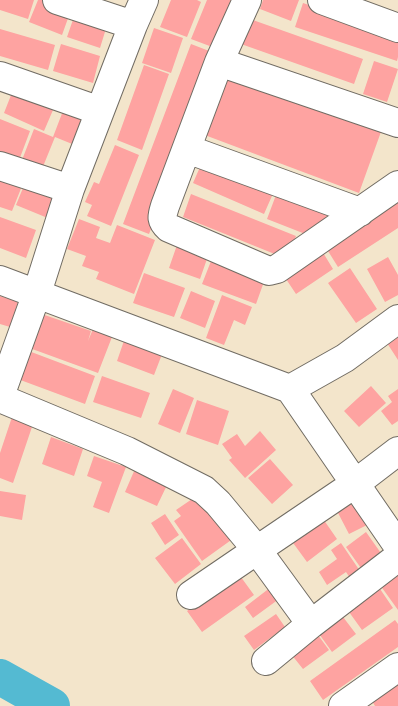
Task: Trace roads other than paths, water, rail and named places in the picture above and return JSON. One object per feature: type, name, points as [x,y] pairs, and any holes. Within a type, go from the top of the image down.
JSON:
[{"type":"street","points":[[57,0],[133,25]]},
{"type":"street","points":[[144,0],[70,190],[37,293],[0,397],[127,450],[204,490],[218,503],[257,550],[311,624]]},
{"type":"street","points":[[246,0],[219,62],[162,213],[164,223],[169,228],[269,271],[277,269],[398,185]]},
{"type":"street","points":[[322,0],[398,28]]},
{"type":"street","points":[[219,62],[397,118]]},
{"type":"street","points":[[0,76],[100,111]]},
{"type":"street","points":[[187,148],[360,212]]},
{"type":"street","points":[[0,166],[70,190]]},
{"type":"street","points":[[0,280],[290,389],[398,546]]},
{"type":"street","points":[[290,389],[345,358],[398,319]]},
{"type":"street","points":[[191,594],[356,483],[398,451]]},
{"type":"street","points":[[266,661],[398,557]]},
{"type":"street","points":[[343,706],[398,667]]},
{"type":"waterway","points":[[0,677],[52,706]]}]
